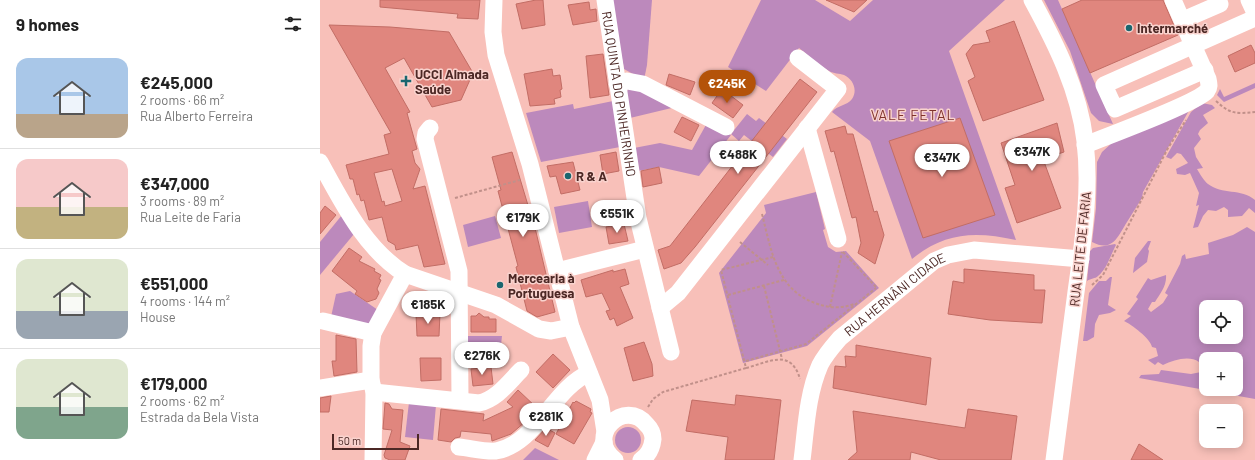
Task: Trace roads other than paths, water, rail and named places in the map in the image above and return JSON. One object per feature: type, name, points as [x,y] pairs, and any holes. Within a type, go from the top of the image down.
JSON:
[{"type":"street","points":[[494,0],[492,32],[496,55],[530,164],[571,327],[600,400],[606,450],[615,460]]},
{"type":"street","name":"RUA QUINTA DO PINHEIRINHO","points":[[605,0],[638,218],[671,352]]},
{"type":"street","name":"RUA LEITE DE FARIA","points":[[1032,0],[1056,43],[1074,92],[1085,145],[1088,175],[1087,213],[1054,460]]},
{"type":"street","points":[[1085,145],[1188,102],[1206,91],[1210,85],[1205,70],[1173,0]]},
{"type":"street","points":[[1182,20],[1220,4],[1218,0]]},
{"type":"street","points":[[1205,70],[1115,109],[1104,84],[1194,45],[1254,11]]},
{"type":"street","points":[[660,308],[678,293],[838,89],[798,58]]},
{"type":"street","points":[[618,83],[627,81],[643,84],[726,127]]},
{"type":"street","points":[[430,128],[426,133],[425,139],[459,271],[460,400]]},
{"type":"street","points":[[808,128],[838,240]]},
{"type":"street","points":[[320,162],[373,246],[386,261],[405,274],[496,304],[539,329],[551,331],[571,327]]},
{"type":"street","points":[[557,271],[645,249]]},
{"type":"street","name":"RUA HERNÂNI CIDADE","points":[[802,460],[810,398],[820,364],[840,338],[934,261],[948,255],[974,250],[1081,259]]},
{"type":"street","points":[[373,460],[371,346],[373,333],[405,274]]},
{"type":"street","points":[[323,322],[373,333]]},
{"type":"street","points":[[320,388],[372,386],[479,403],[488,401],[496,396],[521,370]]},
{"type":"street","points":[[591,377],[605,398],[621,411],[645,421],[653,436],[655,452],[650,452],[642,460]]},
{"type":"street","points":[[459,447],[495,451],[517,443],[574,382],[591,377]]},
{"type":"street","points":[[594,460],[614,420],[629,415]]},
{"type":"place","name":"Intermarché","points":[[1129,28]]},
{"type":"place","name":"UCCI Almada Saúde","points":[[406,81]]},
{"type":"place","name":"R & A","points":[[568,176]]},
{"type":"place","name":"Mercearia à Portuguesa","points":[[500,285]]},
{"type":"district","name":"VALE FETAL","points":[[913,115]]}]
